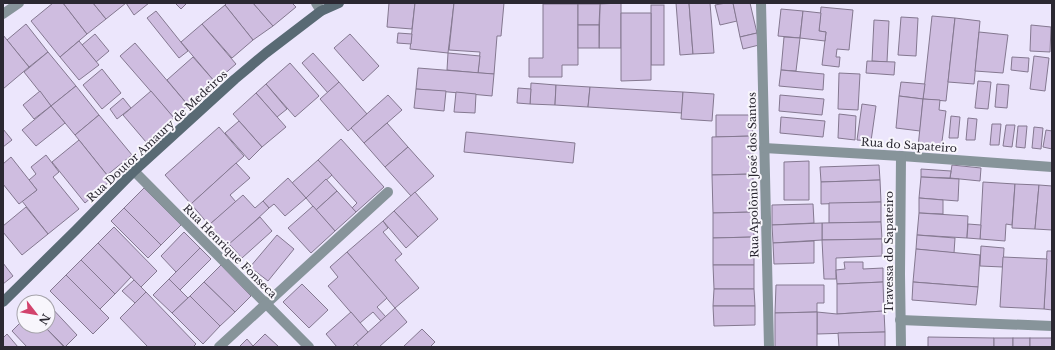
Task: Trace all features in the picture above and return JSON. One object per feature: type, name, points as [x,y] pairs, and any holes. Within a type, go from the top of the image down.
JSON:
[{"type":"street","points":[[3,14],[19,3]]},
{"type":"street","name":"Rua Doutor Amaury de Medeiros","points":[[3,302],[134,171],[235,79],[318,7],[339,3]]},
{"type":"street","name":"Rua Apolônio José dos Santos","points":[[761,3],[769,347]]},
{"type":"street","name":"Rua do Sapateiro","points":[[764,148],[1052,167]]},
{"type":"street","name":"Travessa do Sapateiro","points":[[901,156],[901,347]]},
{"type":"street","name":"Rua Henrique Fonseca","points":[[134,171],[309,347]]},
{"type":"street","points":[[219,347],[388,192]]},
{"type":"street","points":[[900,320],[1052,326]]},
{"type":"building","points":[[53,3],[63,3],[87,34],[60,57],[31,21]]},
{"type":"building","points":[[63,3],[93,3],[106,19],[87,34]]},
{"type":"building","points":[[93,3],[126,3],[106,19]]},
{"type":"building","points":[[126,3],[149,3],[134,15]]},
{"type":"building","points":[[175,3],[187,3],[181,9]]},
{"type":"building","points":[[227,3],[253,3],[273,26],[253,40],[225,5]]},
{"type":"building","points":[[253,3],[292,3],[296,7],[273,26]]},
{"type":"building","points":[[389,3],[415,3],[412,29],[387,27]]},
{"type":"building","points":[[415,3],[454,3],[448,53],[410,49]]},
{"type":"building","points":[[454,3],[504,3],[501,36],[497,36],[494,74],[478,73],[480,52],[449,50]]},
{"type":"building","points":[[621,3],[621,48],[599,48],[600,4]]},
{"type":"building","points":[[676,3],[689,3],[693,54],[680,55]]},
{"type":"building","points":[[689,3],[710,3],[714,53],[693,54]]},
{"type":"building","points":[[733,3],[737,21],[720,25],[715,5]]},
{"type":"building","points":[[733,3],[750,3],[757,33],[740,37]]},
{"type":"building","points":[[543,4],[578,4],[578,65],[562,65],[562,77],[529,77],[529,58],[543,58]]},
{"type":"building","points":[[578,4],[600,4],[599,25],[578,25]]},
{"type":"building","points":[[225,5],[253,40],[232,58],[202,24]]},
{"type":"building","points":[[651,5],[664,5],[664,65],[651,65]]},
{"type":"building","points":[[821,7],[853,10],[849,50],[837,49],[836,57],[840,57],[839,67],[822,65],[826,32],[819,31]]},
{"type":"building","points":[[781,9],[803,11],[800,38],[778,36]]},
{"type":"building","points":[[156,11],[188,51],[179,58],[147,18]]},
{"type":"building","points":[[803,11],[821,13],[819,31],[826,32],[825,41],[800,38]]},
{"type":"building","points":[[621,13],[651,13],[651,80],[621,81]]},
{"type":"building","points":[[932,16],[955,18],[946,101],[923,99]]},
{"type":"building","points":[[901,17],[918,18],[916,56],[898,55]]},
{"type":"building","points":[[955,18],[980,21],[974,84],[948,82]]},
{"type":"building","points":[[874,20],[889,21],[887,62],[872,61]]},
{"type":"building","points":[[26,24],[48,52],[29,67],[7,40]]},
{"type":"building","points":[[202,24],[236,64],[215,82],[181,42]]},
{"type":"building","points":[[578,25],[599,25],[599,48],[578,48]]},
{"type":"building","points":[[1031,25],[1051,27],[1050,52],[1030,51]]},
{"type":"building","points":[[979,32],[1008,35],[1003,73],[975,71]]},
{"type":"building","points":[[398,33],[412,34],[411,44],[397,43]]},
{"type":"building","points":[[757,33],[759,45],[743,49],[740,37]]},
{"type":"building","points":[[95,34],[109,51],[96,62],[82,45]]},
{"type":"building","points":[[350,34],[379,66],[363,81],[334,48]]},
{"type":"building","points":[[3,35],[29,67],[3,89]]},
{"type":"building","points":[[784,37],[800,38],[796,71],[781,70]]},
{"type":"building","points":[[79,41],[99,65],[79,80],[60,57]]},
{"type":"building","points":[[135,43],[188,105],[174,118],[120,56]]},
{"type":"building","points":[[48,52],[76,86],[51,106],[24,72]]},
{"type":"building","points":[[313,53],[339,82],[328,93],[302,63]]},
{"type":"building","points":[[448,53],[480,56],[478,73],[447,70]]},
{"type":"building","points":[[1034,56],[1049,58],[1045,91],[1030,89]]},
{"type":"building","points":[[193,57],[215,82],[188,105],[167,80]]},
{"type":"building","points":[[1012,57],[1029,58],[1028,72],[1011,70]]},
{"type":"building","points":[[867,61],[895,62],[894,75],[866,73]]},
{"type":"building","points":[[290,63],[319,96],[295,117],[266,84]]},
{"type":"building","points":[[418,68],[494,74],[492,96],[416,89]]},
{"type":"building","points":[[102,69],[121,93],[102,109],[83,85]]},
{"type":"building","points":[[781,70],[824,74],[823,90],[779,86]]},
{"type":"building","points":[[839,73],[860,74],[858,110],[838,109]]},
{"type":"building","points":[[978,81],[991,82],[988,109],[975,108]]},
{"type":"building","points":[[339,82],[367,114],[348,131],[320,99]]},
{"type":"building","points":[[901,82],[925,84],[923,99],[899,96]]},
{"type":"building","points":[[531,83],[556,85],[555,105],[530,104]]},
{"type":"building","points":[[266,84],[287,109],[277,117],[256,93]]},
{"type":"building","points":[[997,84],[1009,85],[1007,108],[995,107]]},
{"type":"building","points":[[556,85],[590,87],[588,107],[555,105]]},
{"type":"building","points":[[76,86],[99,115],[75,135],[51,106]]},
{"type":"building","points":[[590,87],[683,92],[682,113],[588,107]]},
{"type":"building","points":[[518,88],[531,89],[530,104],[517,103]]},
{"type":"building","points":[[416,89],[446,91],[444,111],[414,108]]},
{"type":"building","points":[[40,91],[51,106],[34,119],[23,105]]},
{"type":"building","points":[[151,91],[174,118],[146,142],[123,115]]},
{"type":"building","points":[[456,92],[476,94],[475,113],[454,112]]},
{"type":"building","points":[[683,92],[714,94],[712,121],[681,119]]},
{"type":"building","points":[[256,93],[286,127],[262,147],[233,114]]},
{"type":"building","points":[[388,95],[402,110],[364,143],[351,128]]},
{"type":"building","points":[[780,95],[824,99],[822,115],[779,111]]},
{"type":"building","points":[[899,96],[923,99],[920,131],[896,128]]},
{"type":"building","points":[[123,98],[131,108],[117,119],[110,109]]},
{"type":"building","points":[[923,99],[940,100],[939,110],[946,111],[941,149],[918,147]]},
{"type":"building","points":[[862,104],[876,106],[871,141],[857,140]]},
{"type":"building","points":[[51,106],[65,123],[36,146],[22,130]]},
{"type":"building","points":[[839,114],[856,116],[855,140],[838,138]]},
{"type":"building","points":[[99,115],[132,155],[107,175],[75,135]]},
{"type":"building","points":[[716,115],[752,115],[753,136],[716,137]]},
{"type":"building","points":[[951,116],[960,117],[958,138],[949,138]]},
{"type":"building","points":[[781,117],[825,121],[823,137],[780,133]]},
{"type":"building","points":[[968,118],[977,119],[975,140],[966,140]]},
{"type":"building","points":[[239,121],[262,147],[249,160],[225,133]]},
{"type":"building","points":[[387,123],[408,147],[385,167],[364,143]]},
{"type":"building","points":[[992,124],[1001,124],[999,145],[990,145]]},
{"type":"building","points":[[1006,125],[1015,125],[1012,147],[1003,146]]},
{"type":"building","points":[[1018,126],[1027,126],[1025,148],[1016,147]]},
{"type":"building","points":[[219,127],[244,156],[191,204],[165,175]]},
{"type":"building","points":[[1034,127],[1043,128],[1041,149],[1032,148]]},
{"type":"building","points":[[3,129],[12,140],[3,147]]},
{"type":"building","points":[[1046,130],[1052,131],[1052,149],[1043,147]]},
{"type":"building","points":[[466,132],[575,143],[573,163],[464,152]]},
{"type":"building","points":[[753,136],[753,174],[712,175],[712,137]]},
{"type":"building","points":[[341,139],[384,187],[356,212],[352,208],[357,203],[318,160]]},
{"type":"building","points":[[79,140],[111,180],[85,203],[52,162]]},
{"type":"building","points":[[408,147],[434,176],[411,196],[385,167]]},
{"type":"building","points":[[46,155],[59,172],[53,177],[79,209],[48,234],[22,201],[37,190],[29,180],[36,174],[31,167]]},
{"type":"building","points":[[11,157],[37,190],[19,204],[3,184],[3,164]]},
{"type":"building","points":[[318,160],[332,175],[306,198],[292,183]]},
{"type":"building","points":[[809,161],[809,200],[784,200],[784,162]]},
{"type":"building","points":[[236,163],[250,178],[230,195],[236,202],[209,225],[191,204]]},
{"type":"building","points":[[879,165],[880,180],[821,182],[820,167]]},
{"type":"building","points":[[952,165],[981,168],[980,181],[950,178]]},
{"type":"building","points":[[921,169],[951,171],[950,178],[921,177]]},
{"type":"building","points":[[753,174],[753,212],[713,213],[712,175]]},
{"type":"building","points":[[921,177],[959,179],[958,201],[919,198]]},
{"type":"building","points":[[288,178],[306,198],[285,216],[274,204],[269,208],[263,201]]},
{"type":"building","points":[[326,179],[337,191],[316,210],[306,198]]},
{"type":"building","points":[[880,180],[881,202],[821,204],[821,182]]},
{"type":"building","points":[[983,182],[1015,184],[1012,225],[1006,224],[1005,241],[980,239]]},
{"type":"building","points":[[1015,184],[1039,185],[1035,229],[1012,228]]},
{"type":"building","points":[[1039,185],[1052,186],[1052,230],[1035,229]]},
{"type":"building","points":[[144,188],[181,225],[161,245],[124,208]]},
{"type":"building","points":[[337,191],[356,212],[335,231],[316,210]]},
{"type":"building","points":[[415,192],[438,219],[418,237],[394,211]]},
{"type":"building","points":[[243,195],[255,208],[263,201],[269,208],[228,246],[209,225]]},
{"type":"building","points":[[919,198],[943,200],[943,214],[919,213]]},
{"type":"building","points":[[881,202],[881,222],[829,223],[829,203]]},
{"type":"building","points":[[813,204],[814,223],[772,225],[772,205]]},
{"type":"building","points":[[313,206],[335,231],[311,253],[288,228]]},
{"type":"building","points":[[26,207],[48,234],[22,255],[3,232],[3,226]]},
{"type":"building","points":[[124,208],[161,245],[148,258],[111,221]]},
{"type":"building","points":[[394,211],[418,237],[406,248],[383,221]]},
{"type":"building","points":[[753,212],[754,237],[713,238],[713,213]]},
{"type":"building","points":[[919,213],[968,216],[967,238],[917,235]]},
{"type":"building","points":[[260,217],[272,231],[242,258],[229,244]]},
{"type":"building","points":[[383,221],[388,228],[383,232],[402,254],[395,260],[419,288],[395,308],[347,252]]},
{"type":"building","points":[[881,222],[882,239],[822,240],[822,223]]},
{"type":"building","points":[[822,223],[822,240],[773,243],[772,225]]},
{"type":"building","points":[[968,224],[981,225],[980,239],[967,238]]},
{"type":"building","points":[[114,227],[157,271],[141,287],[98,243]]},
{"type":"building","points":[[184,232],[200,248],[176,272],[161,256]]},
{"type":"building","points":[[277,235],[294,249],[268,281],[250,267]]},
{"type":"building","points":[[917,235],[955,238],[954,253],[916,249]]},
{"type":"building","points":[[754,237],[754,265],[713,265],[713,238]]},
{"type":"building","points":[[882,239],[882,256],[836,258],[836,279],[824,279],[822,240]]},
{"type":"building","points":[[814,241],[814,263],[774,264],[773,243]]},
{"type":"building","points":[[98,243],[131,277],[115,294],[81,260]]},
{"type":"building","points":[[981,246],[1004,248],[1003,267],[980,266]]},
{"type":"building","points":[[200,248],[211,259],[180,290],[169,279]]},
{"type":"building","points":[[916,249],[980,255],[978,287],[913,282]]},
{"type":"building","points":[[1047,251],[1052,251],[1052,310],[1044,309]]},
{"type":"building","points":[[347,252],[387,298],[377,307],[386,317],[381,321],[373,312],[360,323],[328,286],[338,277],[330,267]]},
{"type":"building","points":[[1003,257],[1047,259],[1044,309],[1000,307]]},
{"type":"building","points":[[81,260],[115,294],[100,309],[66,275]]},
{"type":"building","points":[[844,262],[863,262],[863,269],[883,268],[883,282],[837,284],[836,270],[845,269]]},
{"type":"building","points":[[3,263],[13,276],[3,284]]},
{"type":"building","points":[[221,265],[251,296],[235,312],[204,282]]},
{"type":"building","points":[[713,265],[754,265],[754,289],[714,289]]},
{"type":"building","points":[[66,275],[109,318],[93,334],[56,297],[56,294],[53,294],[50,291]]},
{"type":"building","points":[[169,279],[188,298],[172,313],[153,295]]},
{"type":"building","points":[[134,280],[146,292],[135,303],[122,291]]},
{"type":"building","points":[[204,282],[235,312],[220,326],[190,296]]},
{"type":"building","points":[[883,282],[884,311],[837,314],[837,284]]},
{"type":"building","points":[[913,282],[978,287],[976,305],[912,300]]},
{"type":"building","points":[[302,284],[328,310],[309,328],[283,302]]},
{"type":"building","points":[[776,285],[824,285],[824,303],[817,303],[817,312],[775,313]]},
{"type":"building","points":[[714,289],[754,289],[755,306],[713,306]]},
{"type":"building","points":[[146,292],[196,344],[193,347],[148,347],[120,318]]},
{"type":"building","points":[[190,296],[220,326],[203,344],[172,313]]},
{"type":"building","points":[[713,306],[755,306],[755,325],[714,326]]},
{"type":"building","points":[[395,308],[407,322],[379,347],[359,347],[356,343]]},
{"type":"building","points":[[884,311],[885,332],[817,334],[817,312],[837,314]]},
{"type":"building","points":[[351,312],[368,332],[352,347],[337,347],[326,334]]},
{"type":"building","points":[[817,312],[817,347],[775,347],[775,313]]},
{"type":"building","points":[[56,313],[77,335],[65,347],[52,334],[56,334]]},
{"type":"building","points":[[16,327],[16,334],[52,334],[64,347],[27,347],[12,331]]},
{"type":"building","points":[[422,329],[435,342],[430,347],[403,347]]},
{"type":"building","points":[[885,332],[885,347],[839,347],[838,333]]},
{"type":"building","points":[[7,334],[18,347],[3,347],[3,338]]},
{"type":"building","points":[[265,334],[279,347],[239,347],[247,339],[253,346]]},
{"type":"building","points":[[928,337],[994,338],[994,347],[928,347]]},
{"type":"building","points":[[994,338],[1013,338],[1013,347],[994,347]]},
{"type":"building","points":[[1013,338],[1030,338],[1030,347],[1013,347]]},
{"type":"building","points":[[1030,338],[1052,338],[1052,347],[1030,347]]}]
